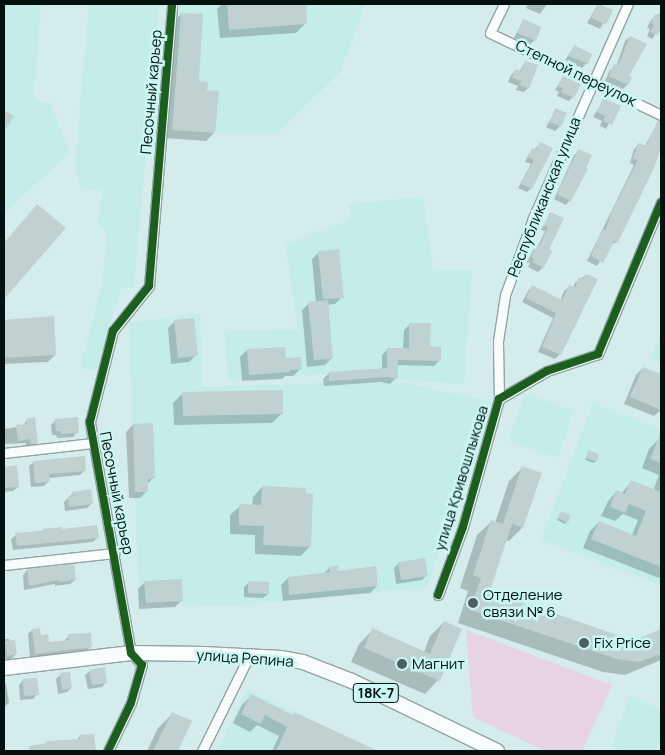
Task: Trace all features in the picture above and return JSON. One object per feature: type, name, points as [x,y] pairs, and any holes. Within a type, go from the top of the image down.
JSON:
[{"type":"main road","name":"улица Репина","points":[[4,668],[131,654],[281,658],[324,669],[498,751]]},
{"type":"street","name":"Песочный карьер","points":[[108,751],[131,703],[142,665],[131,654],[114,553],[92,443],[90,422],[113,331],[149,286],[172,4]]},
{"type":"street","name":"Степной переулок","points":[[504,4],[490,33],[593,80],[661,115]]},
{"type":"street","name":"Республиканская улица","points":[[499,399],[498,341],[505,295],[533,218],[628,4]]},
{"type":"street","name":"улица Кривошлыкова","points":[[438,595],[462,526],[499,399],[547,371],[598,354],[661,203]]},
{"type":"street","points":[[4,453],[92,443]]},
{"type":"street","points":[[4,565],[114,553]]},
{"type":"street","points":[[202,751],[248,656]]},
{"type":"shaded area","points":[[4,4],[41,4],[34,97],[41,102],[50,103],[70,153],[4,213]]},
{"type":"shaded area","points":[[89,4],[159,4],[134,287],[121,289],[96,371],[80,368],[102,282],[107,236],[98,222],[102,190],[82,189],[75,168]]},
{"type":"shaded area","points":[[179,4],[366,4],[340,72],[279,132],[215,133],[172,130]]},
{"type":"shaded area","points":[[423,197],[433,269],[472,270],[464,384],[397,379],[329,381],[328,372],[326,374],[228,380],[225,331],[297,329],[286,244],[350,220],[349,204]]},
{"type":"shaded area","points":[[200,313],[203,387],[394,380],[491,402],[427,587],[229,606],[139,603],[129,323]]},
{"type":"shaded area","points":[[661,332],[661,363],[650,359]]},
{"type":"shaded area","points":[[525,393],[574,411],[558,458],[508,441]]},
{"type":"shaded area","points":[[593,403],[661,429],[660,585],[541,540]]},
{"type":"shaded area","points":[[466,630],[612,685],[582,751],[545,751],[473,717]]},
{"type":"shaded area","points":[[247,689],[294,712],[378,751],[217,751]]},
{"type":"shaded area","points":[[630,696],[661,709],[661,739],[656,751],[623,751],[611,746]]},
{"type":"building","points":[[227,4],[306,4],[307,24],[229,30]]},
{"type":"building","points":[[598,4],[613,10],[606,25],[591,18]]},
{"type":"building","points":[[661,10],[661,28],[658,35],[650,32],[654,25],[651,23],[655,14],[658,16]]},
{"type":"building","points":[[181,13],[203,14],[199,81],[208,82],[207,90],[219,91],[215,133],[172,130]]},
{"type":"building","points":[[523,19],[541,27],[536,41],[517,33]]},
{"type":"building","points":[[630,36],[647,44],[629,76],[632,77],[628,85],[609,76],[614,64],[618,66]]},
{"type":"building","points":[[574,45],[592,54],[588,64],[569,56]]},
{"type":"building","points":[[525,61],[538,65],[529,89],[520,85],[521,81],[512,78],[515,69],[521,71]]},
{"type":"building","points":[[563,76],[581,84],[574,98],[561,92],[563,88],[558,86]]},
{"type":"building","points":[[603,98],[621,106],[612,125],[603,121],[605,116],[597,112]]},
{"type":"building","points":[[555,108],[567,113],[561,127],[550,122]]},
{"type":"building","points":[[4,110],[14,116],[4,132]]},
{"type":"building","points":[[658,120],[661,121],[661,147],[655,166],[618,242],[614,241],[603,263],[591,256],[602,229],[606,230],[611,213],[638,160],[633,159],[638,143],[646,146]]},
{"type":"building","points":[[540,142],[553,148],[532,189],[521,184],[534,160],[528,157],[532,148],[536,150]]},
{"type":"building","points":[[578,149],[592,155],[586,168],[588,169],[571,201],[557,194]]},
{"type":"building","points":[[37,204],[66,228],[4,299],[4,243]]},
{"type":"building","points":[[550,212],[564,218],[549,250],[552,251],[544,268],[532,262],[534,258],[531,257],[537,244],[540,245],[548,227],[544,225]]},
{"type":"building","points":[[339,249],[344,298],[323,299],[318,251]]},
{"type":"building","points":[[586,274],[598,279],[561,355],[542,347],[556,313],[526,298],[532,285],[562,300],[569,285],[575,288],[579,277],[583,279]]},
{"type":"building","points":[[328,300],[333,359],[314,360],[308,302]]},
{"type":"building","points":[[54,316],[56,355],[4,358],[4,320]]},
{"type":"building","points":[[194,318],[198,356],[178,358],[174,320]]},
{"type":"building","points":[[409,323],[431,323],[430,346],[441,347],[441,361],[398,360],[398,379],[387,377],[329,381],[329,372],[387,368],[387,348],[409,348]]},
{"type":"building","points":[[285,347],[286,358],[301,357],[302,369],[290,370],[290,372],[249,375],[247,349]]},
{"type":"building","points":[[643,367],[661,374],[661,410],[630,397]]},
{"type":"building","points":[[283,390],[283,414],[183,416],[182,392]]},
{"type":"building","points":[[35,417],[38,443],[31,444],[30,439],[18,441],[16,425],[27,424],[26,419]]},
{"type":"building","points":[[78,417],[79,433],[61,434],[60,431],[56,431],[55,419]]},
{"type":"building","points":[[153,423],[155,478],[148,479],[148,492],[135,492],[133,424]]},
{"type":"building","points":[[661,432],[661,463],[650,459]]},
{"type":"building","points":[[588,450],[599,454],[597,462],[586,458]]},
{"type":"building","points":[[85,456],[86,471],[49,474],[50,482],[35,483],[33,461]]},
{"type":"building","points":[[17,465],[19,487],[4,488],[4,467]]},
{"type":"building","points":[[522,466],[542,473],[523,528],[512,524],[490,591],[629,639],[637,639],[661,629],[661,654],[639,662],[617,659],[470,610],[481,578],[473,575],[491,520],[503,524]]},
{"type":"building","points":[[631,480],[661,492],[661,567],[591,539],[599,521],[636,536],[646,511],[629,504],[625,513],[610,507],[616,490],[625,494]]},
{"type":"building","points":[[262,486],[306,488],[306,493],[313,494],[311,547],[263,545],[264,526],[239,525],[239,504],[261,505]]},
{"type":"building","points":[[91,489],[93,504],[69,507],[68,497],[73,496],[72,492]]},
{"type":"building","points":[[561,511],[571,515],[568,523],[558,518]]},
{"type":"building","points":[[97,525],[99,538],[17,546],[15,533]]},
{"type":"building","points":[[425,558],[428,576],[401,580],[398,562]]},
{"type":"building","points":[[74,564],[76,580],[59,582],[59,580],[29,586],[27,569]]},
{"type":"building","points":[[338,565],[338,571],[376,566],[378,586],[289,595],[288,577],[330,572],[329,567]]},
{"type":"building","points":[[182,579],[183,601],[146,603],[144,581]]},
{"type":"building","points":[[248,581],[269,582],[269,594],[248,593]]},
{"type":"building","points":[[444,621],[462,629],[440,681],[364,648],[372,628],[430,654]]},
{"type":"building","points":[[40,628],[41,635],[48,634],[49,642],[69,640],[68,634],[91,633],[92,647],[35,654],[32,629]]},
{"type":"building","points":[[15,640],[17,654],[7,656],[5,641]]},
{"type":"building","points":[[105,667],[107,683],[92,685],[89,670]]},
{"type":"building","points":[[70,672],[72,688],[62,690],[60,673]]},
{"type":"building","points":[[37,678],[39,695],[24,696],[23,679]]},
{"type":"building","points":[[251,694],[293,715],[294,712],[378,751],[276,751],[287,727],[265,715],[261,724],[241,714]]},
{"type":"building","points":[[172,712],[192,721],[178,751],[153,751]]},
{"type":"building","points":[[94,734],[96,751],[30,751],[29,746],[47,743],[47,741],[80,739],[79,735]]},
{"type":"cycle path","points":[[108,751],[131,703],[142,665],[131,653],[90,422],[113,331],[149,286],[172,4]]},
{"type":"cycle path","points":[[438,595],[463,527],[499,399],[547,371],[598,354],[661,203]]},
{"type":"place","name":"Отделение связи № 6","points":[[473,603]]},
{"type":"place","name":"Fix Price","points":[[584,643]]},
{"type":"place","name":"Магнит","points":[[402,664]]}]
